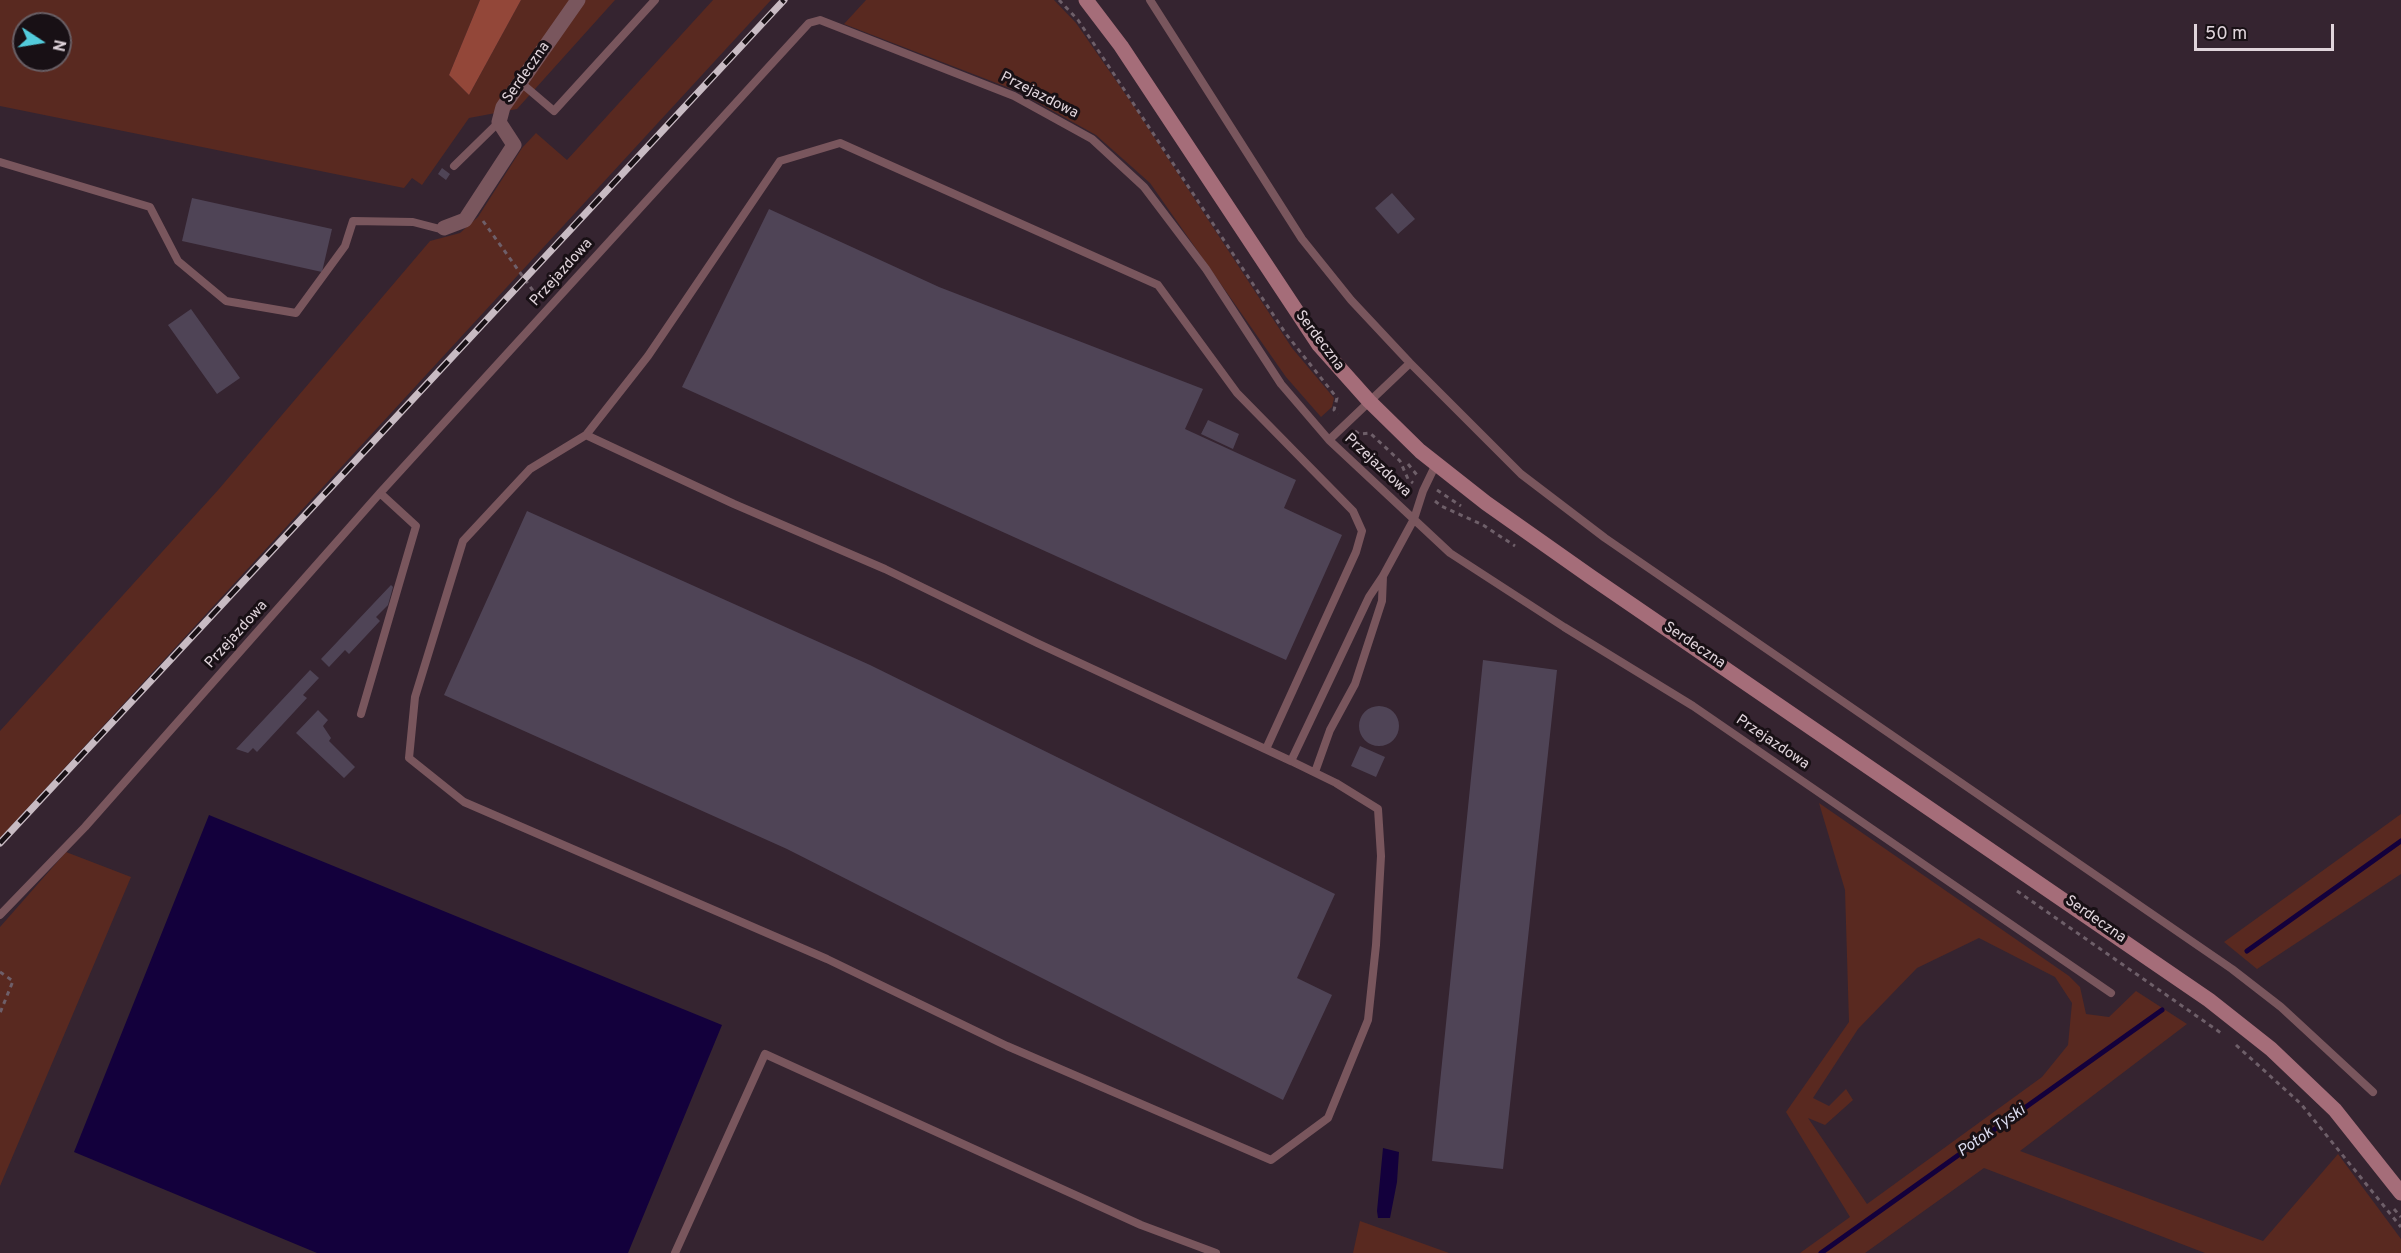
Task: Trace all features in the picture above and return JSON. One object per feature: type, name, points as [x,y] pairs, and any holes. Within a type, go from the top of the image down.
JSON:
[{"type":"street","name":"Serdeczna","points":[[444,228],[465,220],[514,145],[499,122],[503,107],[578,0]]},
{"type":"street","name":"Serdeczna","points":[[1086,0],[1121,46],[1319,345],[1369,401],[1419,451],[1485,503],[1591,577],[2209,1000],[2271,1049],[2335,1110],[2401,1193]]},
{"type":"lane","points":[[520,82],[554,111],[655,0]]},
{"type":"lane","points":[[1150,0],[1302,239],[1351,300],[1410,363],[1521,474],[1605,538],[2232,969],[2281,1007],[2373,1092]]},
{"type":"lane","name":"Przejazdowa","points":[[0,915],[85,827],[380,493],[547,310],[810,23],[820,20],[1014,96],[1092,139],[1144,187],[1206,270],[1281,384],[1329,440],[1450,553],[1564,627],[1693,706],[2111,993]]},
{"type":"lane","points":[[454,166],[499,122]]},
{"type":"lane","points":[[586,435],[734,504],[885,569],[1037,643],[1266,749],[1292,761],[1378,809],[1381,856],[1368,1020],[1328,1119],[1271,1160],[1007,1046],[827,959],[464,802],[409,758],[415,697],[463,541],[530,469],[586,435],[648,356],[780,161],[840,143],[1158,285],[1237,393],[1353,511],[1362,531],[1356,552],[1266,749]]},
{"type":"lane","points":[[0,162],[150,207],[178,261],[226,301],[296,313],[345,246],[353,221],[413,222],[444,228]]},
{"type":"lane","points":[[1329,440],[1410,363]]},
{"type":"lane","points":[[1292,761],[1369,597],[1414,519],[1423,491],[1436,464]]},
{"type":"lane","points":[[361,714],[416,526],[380,493]]},
{"type":"lane","points":[[1315,772],[1330,730],[1355,684],[1382,601],[1383,576]]},
{"type":"lane","points":[[675,1253],[765,1054],[1141,1225],[1216,1253]]},
{"type":"path","points":[[473,207],[547,310]]},
{"type":"path","points":[[0,972],[13,981],[0,1013]]},
{"type":"shaded area","points":[[0,0],[480,0],[449,75],[469,95],[521,0],[615,0],[517,109],[469,118],[422,185],[412,178],[404,188],[0,106]]},
{"type":"shaded area","points":[[480,0],[521,0],[469,95],[449,75]]},
{"type":"shaded area","points":[[713,0],[771,0],[0,838],[0,731],[219,489],[430,241],[460,233],[478,217],[522,148],[536,133],[567,160]]},
{"type":"shaded area","points":[[866,0],[1054,0],[1076,23],[1135,108],[1292,348],[1334,398],[1332,407],[1321,417],[1286,377],[1150,183],[1096,135],[1017,91],[844,24]]},
{"type":"shaded area","points":[[1819,803],[2069,976],[2080,987],[2086,1014],[2109,1017],[2136,991],[2187,1024],[2020,1151],[2263,1241],[2338,1154],[2401,1239],[2401,1253],[2205,1253],[1984,1168],[1865,1253],[1800,1253],[1850,1217],[1786,1112],[1849,1022],[1845,890]],"holes":[[[1979,938],[2055,977],[2072,1003],[2068,1045],[2042,1077],[1867,1204],[1808,1118],[1825,1125],[1853,1100],[1846,1089],[1829,1106],[1813,1098],[1858,1029],[1917,968]]]},
{"type":"shaded area","points":[[2401,814],[2401,874],[2257,969],[2224,942]]},
{"type":"shaded area","points":[[209,815],[722,1025],[628,1253],[317,1253],[74,1152]]},
{"type":"shaded area","points":[[66,852],[131,877],[0,1186],[0,927]]},
{"type":"shaded area","points":[[1383,1148],[1399,1152],[1397,1182],[1390,1218],[1378,1218],[1377,1211]]},
{"type":"shaded area","points":[[1360,1221],[1449,1253],[1353,1253]]},
{"type":"building","points":[[442,168],[450,174],[446,180],[438,174]]},
{"type":"building","points":[[1392,193],[1415,219],[1398,234],[1375,208]]},
{"type":"building","points":[[192,198],[332,229],[322,272],[182,241]]},
{"type":"building","points":[[769,209],[939,287],[1203,389],[1185,429],[1296,480],[1284,508],[1342,535],[1286,660],[682,387]]},
{"type":"building","points":[[191,309],[240,378],[217,394],[168,325]]},
{"type":"building","points":[[1208,420],[1239,434],[1233,449],[1201,434]]},
{"type":"building","points":[[527,511],[870,665],[1335,894],[1297,978],[1332,995],[1283,1100],[787,849],[444,695]]},
{"type":"building","points":[[391,585],[393,587],[388,605],[376,617],[380,621],[349,654],[345,650],[329,667],[321,659]]},
{"type":"building","points":[[1483,660],[1557,670],[1503,1169],[1432,1161]]},
{"type":"building","points":[[310,670],[319,678],[303,695],[307,698],[257,752],[253,748],[248,753],[236,749]]},
{"type":"building","points":[[1379,706],[1393,712],[1399,726],[1393,740],[1379,746],[1365,740],[1359,726],[1365,712]]},
{"type":"building","points":[[318,710],[328,720],[323,726],[331,738],[329,741],[355,767],[344,778],[296,733]]},
{"type":"building","points":[[1360,746],[1385,757],[1376,777],[1351,766]]},
{"type":"waterway","name":"Potok Tyski","points":[[2247,951],[2401,841]]},
{"type":"waterway","name":"Potok Tyski","points":[[1821,1253],[2162,1010]]},
{"type":"railway","points":[[0,843],[784,0]]}]
